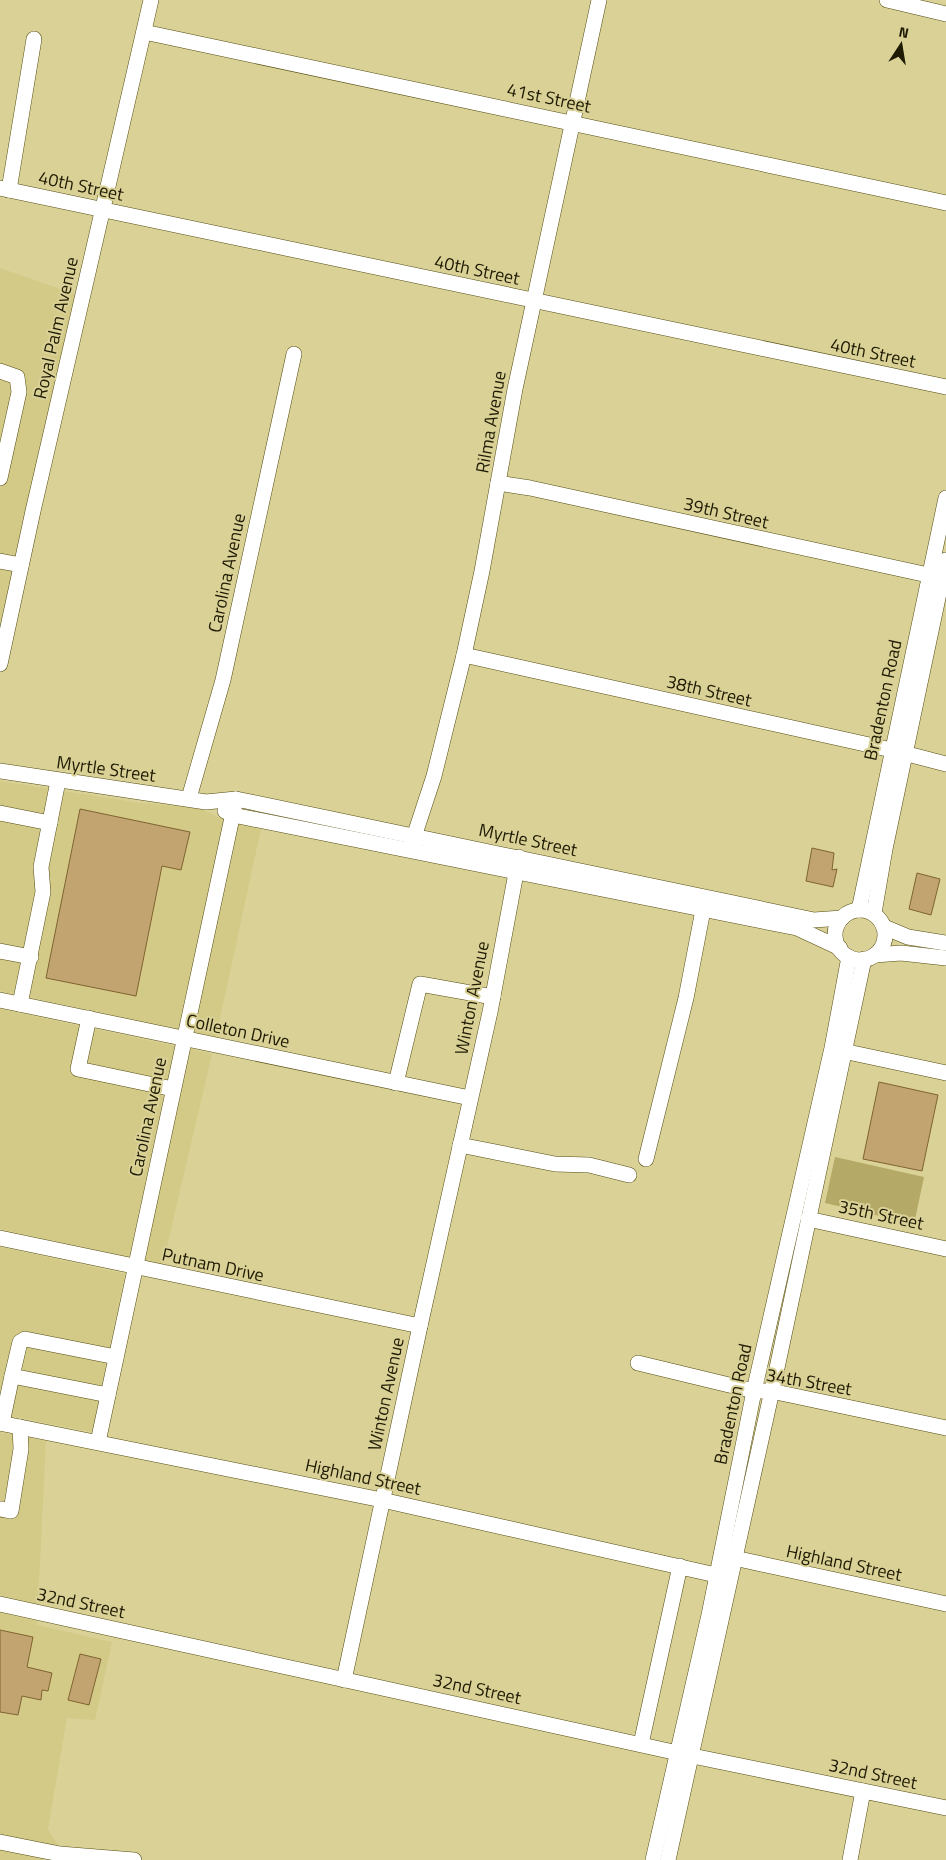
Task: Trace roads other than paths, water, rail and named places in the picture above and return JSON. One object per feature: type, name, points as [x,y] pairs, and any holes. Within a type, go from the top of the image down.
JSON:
[{"type":"street","name":"Royal Palm Avenue","points":[[0,664],[151,0]]},
{"type":"street","name":"Rilma Avenue","points":[[412,842],[434,776],[464,655],[534,301],[599,0]]},
{"type":"street","points":[[888,0],[946,14]]},
{"type":"street","name":"41st Street","points":[[144,32],[946,203]]},
{"type":"street","points":[[4,189],[34,39]]},
{"type":"street","name":"40th Street","points":[[4,189],[946,387]]},
{"type":"street","name":"Carolina Avenue","points":[[190,798],[223,680],[294,354]]},
{"type":"street","points":[[0,371],[17,377],[19,392],[0,478]]},
{"type":"street","name":"39th Street","points":[[498,483],[530,488],[939,577]]},
{"type":"street","name":"Bradenton Road","points":[[859,910],[899,753],[939,577],[946,498]]},
{"type":"street","name":"Bradenton Road","points":[[939,577],[946,560]]},
{"type":"street","points":[[0,561],[21,565]]},
{"type":"street","name":"38th Street","points":[[464,655],[946,764]]},
{"type":"street","name":"Bradenton Road","points":[[874,913],[899,753]]},
{"type":"street","name":"Myrtle Street","points":[[0,772],[190,798],[206,802],[233,815],[412,842]]},
{"type":"street","points":[[20,1004],[43,892],[41,867],[58,781]]},
{"type":"street","name":"Carolina Avenue","points":[[98,1442],[236,800]]},
{"type":"street","name":"Myrtle Street","points":[[206,802],[236,800],[703,910],[797,928],[857,955],[901,953],[946,958]]},
{"type":"street","points":[[0,813],[50,823]]},
{"type":"street","name":"Myrtle Street","points":[[517,865],[814,920],[842,918]]},
{"type":"street","name":"Winton Avenue","points":[[344,1680],[493,997],[517,865]]},
{"type":"street","points":[[646,1159],[686,998],[703,910]]},
{"type":"street","points":[[842,918],[851,912],[859,910],[874,913],[884,927],[903,936],[946,943]]},
{"type":"street","name":"Bradenton Road","points":[[653,1860],[685,1754],[734,1558],[808,1219],[842,1051],[857,955],[836,930],[842,918]]},
{"type":"street","name":"Bradenton Road","points":[[857,955],[882,947],[885,939],[884,927]]},
{"type":"street","points":[[0,951],[31,957]]},
{"type":"street","name":"Bradenton Road","points":[[668,1860],[716,1575],[754,1391],[832,1048],[857,955]]},
{"type":"street","points":[[396,1083],[420,984],[493,997]]},
{"type":"street","name":"Colleton Drive","points":[[0,1000],[470,1098]]},
{"type":"street","points":[[89,1018],[78,1070],[173,1089]]},
{"type":"street","points":[[842,1051],[946,1073]]},
{"type":"street","points":[[460,1145],[555,1164],[589,1165],[629,1175]]},
{"type":"street","name":"35th Street","points":[[808,1219],[946,1249]]},
{"type":"street","name":"Putnam Drive","points":[[0,1238],[135,1268],[420,1326]]},
{"type":"street","points":[[1,1423],[18,1347],[20,1342],[25,1339],[116,1357]]},
{"type":"street","name":"34th Street","points":[[638,1363],[754,1391],[771,1391],[946,1428]]},
{"type":"street","points":[[12,1376],[108,1395]]},
{"type":"street","name":"Highland Street","points":[[1,1423],[382,1500],[716,1575]]},
{"type":"street","points":[[0,1509],[11,1511],[21,1450],[20,1427]]},
{"type":"street","name":"Highland Street","points":[[734,1558],[946,1604]]},
{"type":"street","points":[[641,1744],[680,1566]]},
{"type":"street","name":"32nd Street","points":[[0,1604],[685,1754],[946,1808]]},
{"type":"street","points":[[850,1860],[863,1791]]},
{"type":"street","points":[[0,1842],[42,1852],[88,1859],[134,1860]]}]
